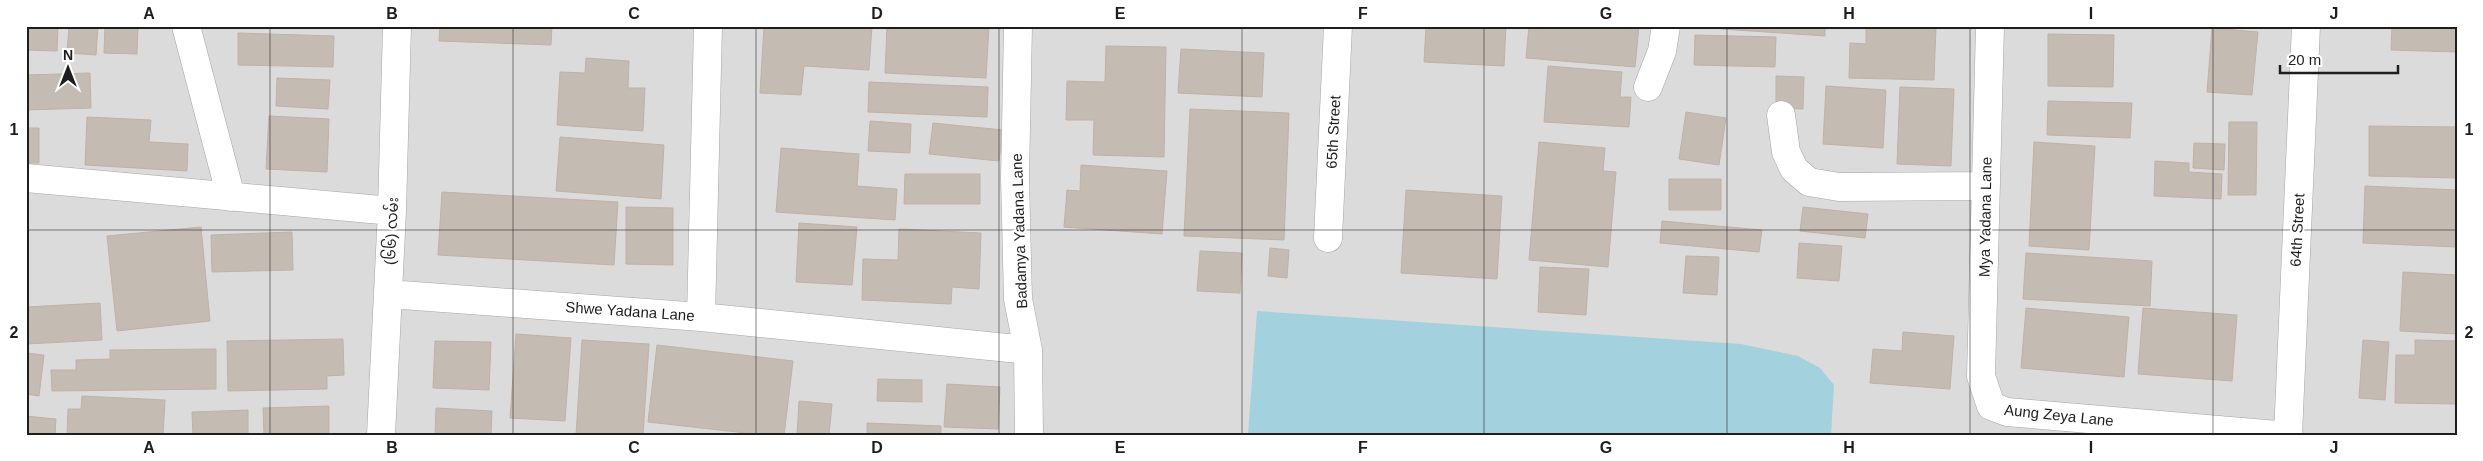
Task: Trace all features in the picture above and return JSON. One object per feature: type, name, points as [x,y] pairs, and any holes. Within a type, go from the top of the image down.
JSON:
[{"type":"street","points":[[186,26],[231,197]]},
{"type":"street","name":"(၆၆) လမ်း","points":[[381,435],[392,211],[397,26]]},
{"type":"street","name":"Shwe Yadana Lane","points":[[388,294],[701,318],[708,26]]},
{"type":"street","name":"Badamya Yadana Lane","points":[[1018,26],[1015,178],[1018,289],[1028,350],[1029,435]]},
{"type":"street","name":"65th Street","points":[[1328,238],[1338,26]]},
{"type":"street","points":[[1648,87],[1662,51],[1666,26]]},
{"type":"street","name":"Mya Yadana Lane","points":[[1990,26],[1980,376],[1992,406]]},
{"type":"street","name":"64th Street","points":[[2288,435],[2306,26]]},
{"type":"street","points":[[1781,115],[1786,152],[1794,169],[1809,182],[1839,187],[1985,186]]},
{"type":"street","points":[[26,178],[392,211]]},
{"type":"street","points":[[701,318],[1028,350]]},
{"type":"street","name":"Aung Zeya Lane","points":[[1992,406],[2007,412],[2277,435]]},
{"type":"shaded area","points":[[26,26],[2457,26],[2457,435],[26,435]]},
{"type":"water","points":[[1257,311],[1741,344],[1798,356],[1820,368],[1834,385],[1831,435],[1248,435]]},
{"type":"building","points":[[27,26],[58,26],[57,51],[26,50]]},
{"type":"building","points":[[69,26],[98,26],[96,55],[67,53]]},
{"type":"building","points":[[105,26],[138,26],[137,54],[104,53]]},
{"type":"building","points":[[440,26],[552,26],[551,45],[439,41]]},
{"type":"building","points":[[764,26],[872,26],[869,70],[804,66],[801,95],[760,93]]},
{"type":"building","points":[[887,26],[989,26],[986,78],[885,73]]},
{"type":"building","points":[[1426,26],[1506,26],[1504,66],[1424,62]]},
{"type":"building","points":[[1529,26],[1639,26],[1635,67],[1526,58]]},
{"type":"building","points":[[1721,26],[1825,26],[1825,36],[1721,29]]},
{"type":"building","points":[[1866,26],[1936,26],[1934,80],[1849,78],[1850,43],[1866,44]]},
{"type":"building","points":[[2392,26],[2457,26],[2457,52],[2391,50]]},
{"type":"building","points":[[2212,28],[2258,32],[2252,95],[2207,92]]},
{"type":"building","points":[[238,33],[334,36],[333,67],[238,65]]},
{"type":"building","points":[[2048,34],[2114,35],[2113,87],[2048,86]]},
{"type":"building","points":[[1695,35],[1776,37],[1775,67],[1694,65]]},
{"type":"building","points":[[1106,46],[1166,47],[1164,157],[1093,155],[1094,120],[1066,120],[1067,81],[1105,82]]},
{"type":"building","points":[[1181,49],[1264,53],[1262,97],[1178,93]]},
{"type":"building","points":[[586,58],[629,61],[628,88],[645,88],[643,131],[557,125],[560,72],[585,73]]},
{"type":"building","points":[[1548,66],[1622,72],[1620,97],[1631,97],[1629,127],[1544,122]]},
{"type":"building","points":[[90,73],[91,108],[26,110],[26,75]]},
{"type":"building","points":[[1776,76],[1804,77],[1803,109],[1776,108]]},
{"type":"building","points":[[277,78],[330,80],[328,109],[276,106]]},
{"type":"building","points":[[869,82],[988,87],[987,117],[868,112]]},
{"type":"building","points":[[1826,86],[1886,90],[1883,148],[1823,144]]},
{"type":"building","points":[[1900,87],[1954,89],[1951,166],[1897,164]]},
{"type":"building","points":[[2048,101],[2132,103],[2130,138],[2047,135]]},
{"type":"building","points":[[1190,109],[1289,113],[1284,240],[1184,236]]},
{"type":"building","points":[[1686,112],[1726,118],[1719,165],[1679,159]]},
{"type":"building","points":[[269,116],[329,119],[327,172],[266,169]]},
{"type":"building","points":[[87,117],[151,120],[149,142],[188,144],[187,171],[85,165]]},
{"type":"building","points":[[870,121],[911,124],[910,153],[868,151]]},
{"type":"building","points":[[2229,122],[2257,122],[2256,195],[2228,195]]},
{"type":"building","points":[[933,123],[1003,130],[999,161],[929,154]]},
{"type":"building","points":[[2369,126],[2457,127],[2457,178],[2369,176]]},
{"type":"building","points":[[26,128],[39,128],[39,163],[26,163]]},
{"type":"building","points":[[560,137],[664,145],[661,199],[556,191]]},
{"type":"building","points":[[1539,142],[1605,148],[1603,171],[1616,172],[1608,267],[1529,260]]},
{"type":"building","points":[[2034,142],[2095,146],[2089,250],[2029,246]]},
{"type":"building","points":[[2194,143],[2225,144],[2224,170],[2193,168]]},
{"type":"building","points":[[781,148],[859,154],[857,186],[897,189],[895,220],[776,212]]},
{"type":"building","points":[[2155,161],[2189,163],[2189,172],[2222,174],[2221,199],[2154,196]]},
{"type":"building","points":[[1081,165],[1167,171],[1162,234],[1064,227],[1067,190],[1080,191]]},
{"type":"building","points":[[905,174],[980,174],[980,204],[904,204]]},
{"type":"building","points":[[1669,179],[1721,179],[1721,210],[1669,210]]},
{"type":"building","points":[[2365,186],[2457,190],[2457,247],[2363,243]]},
{"type":"building","points":[[1406,190],[1502,196],[1497,279],[1401,273]]},
{"type":"building","points":[[442,192],[618,202],[614,265],[438,255]]},
{"type":"building","points":[[626,207],[673,208],[673,265],[626,264]]},
{"type":"building","points":[[1803,207],[1868,214],[1865,238],[1800,231]]},
{"type":"building","points":[[1662,221],[1762,230],[1759,252],[1660,243]]},
{"type":"building","points":[[799,223],[857,227],[852,285],[796,282]]},
{"type":"building","points":[[201,227],[210,321],[117,331],[107,236]]},
{"type":"building","points":[[899,229],[981,233],[979,289],[952,287],[951,304],[862,300],[863,259],[898,260]]},
{"type":"building","points":[[292,232],[293,270],[212,272],[211,235]]},
{"type":"building","points":[[1799,243],[1842,246],[1839,281],[1797,278]]},
{"type":"building","points":[[1270,248],[1289,250],[1287,278],[1268,276]]},
{"type":"building","points":[[1200,251],[1242,253],[1240,293],[1197,291]]},
{"type":"building","points":[[2026,253],[2152,261],[2150,306],[2023,299]]},
{"type":"building","points":[[1686,256],[1719,257],[1717,295],[1683,293]]},
{"type":"building","points":[[1540,267],[1589,269],[1586,315],[1538,312]]},
{"type":"building","points":[[2403,272],[2457,275],[2457,334],[2400,331]]},
{"type":"building","points":[[100,303],[102,340],[26,344],[26,307]]},
{"type":"building","points":[[2026,308],[2129,317],[2124,377],[2021,368]]},
{"type":"building","points":[[2143,308],[2237,315],[2232,381],[2138,374]]},
{"type":"building","points":[[1903,332],[1954,336],[1950,389],[1870,383],[1873,349],[1902,351]]},
{"type":"building","points":[[516,334],[571,338],[565,421],[510,418]]},
{"type":"building","points":[[343,339],[344,375],[327,376],[327,389],[228,391],[227,341]]},
{"type":"building","points":[[582,340],[649,344],[643,435],[576,435]]},
{"type":"building","points":[[2363,340],[2389,342],[2385,400],[2359,398]]},
{"type":"building","points":[[2415,340],[2457,341],[2457,404],[2395,403],[2396,355],[2415,355]]},
{"type":"building","points":[[435,341],[491,342],[489,390],[433,388]]},
{"type":"building","points":[[657,345],[793,361],[784,435],[764,435],[648,422]]},
{"type":"building","points":[[216,349],[216,389],[52,391],[51,370],[76,370],[76,360],[110,359],[110,350]]},
{"type":"building","points":[[26,353],[44,355],[39,396],[26,394]]},
{"type":"building","points":[[878,379],[922,380],[922,402],[877,401]]},
{"type":"building","points":[[947,384],[1000,387],[998,429],[944,427]]},
{"type":"building","points":[[82,396],[165,400],[163,435],[67,435],[68,409],[81,409]]},
{"type":"building","points":[[799,401],[832,404],[829,435],[797,435]]},
{"type":"building","points":[[329,406],[329,435],[264,435],[263,408]]},
{"type":"building","points":[[436,408],[492,411],[491,435],[435,435]]},
{"type":"building","points":[[248,410],[248,435],[193,435],[192,412]]},
{"type":"building","points":[[26,416],[56,419],[55,435],[26,435]]},
{"type":"building","points":[[867,423],[941,426],[941,435],[867,435]]}]
